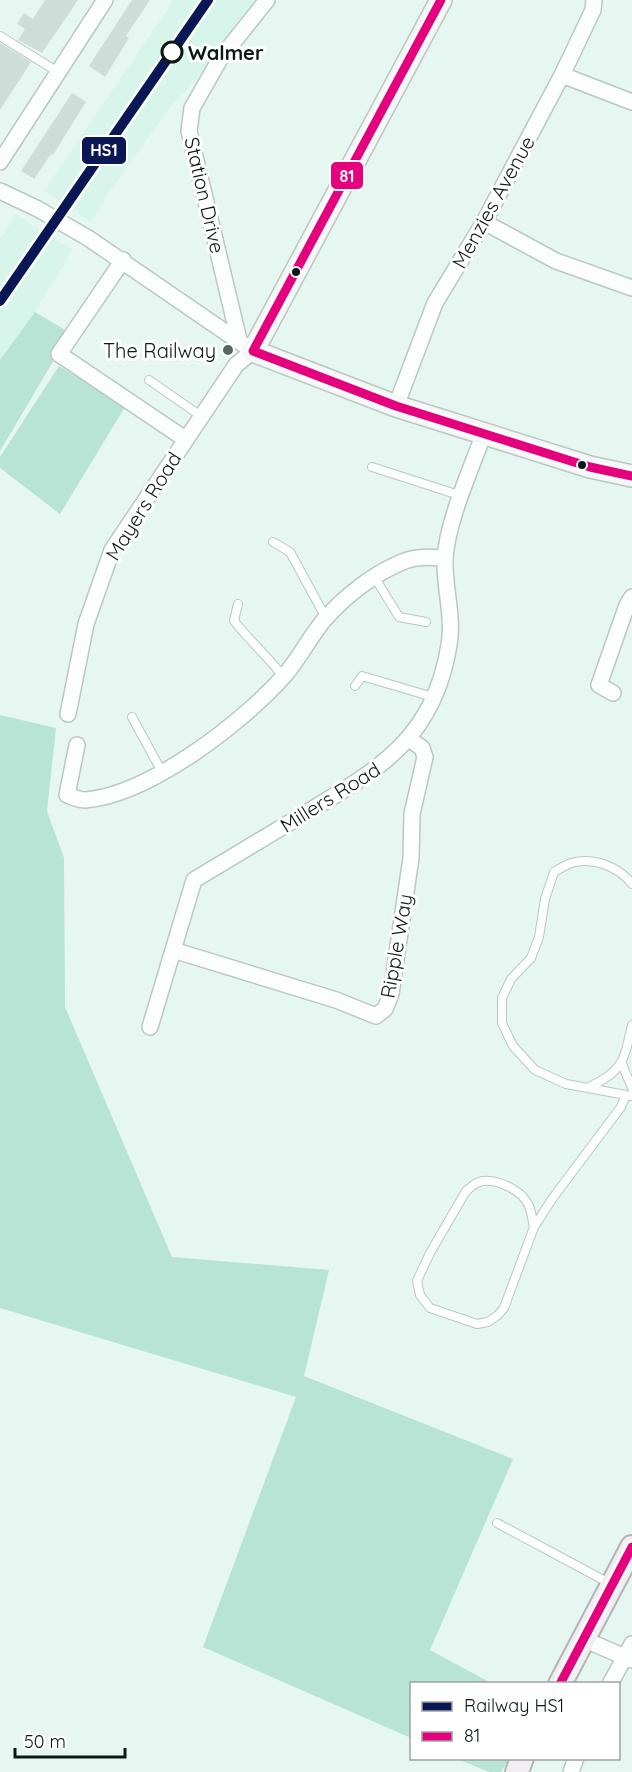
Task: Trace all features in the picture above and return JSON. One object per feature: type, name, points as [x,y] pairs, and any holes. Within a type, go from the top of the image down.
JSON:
[{"type":"main road","points":[[561,1682],[632,1547]]},
{"type":"street","points":[[0,162],[105,0]]},
{"type":"street","name":"Station Drive","points":[[246,345],[189,131],[192,108],[220,59],[267,0]]},
{"type":"street","points":[[246,345],[441,0]]},
{"type":"street","name":"Menzies Avenue","points":[[396,406],[435,303],[484,222],[562,75],[593,10],[594,0]]},
{"type":"street","points":[[562,75],[632,102]]},
{"type":"street","points":[[0,191],[38,209],[123,260],[246,345],[396,406],[590,467],[632,476]]},
{"type":"street","points":[[484,222],[556,261],[632,288]]},
{"type":"street","name":"Mayers Road","points":[[123,260],[59,354],[185,439]]},
{"type":"street","name":"Mayers Road","points":[[68,714],[86,624],[112,550],[236,365],[246,345]]},
{"type":"street","name":"Millers Road","points":[[150,1027],[194,880],[359,782],[410,738],[433,697],[444,668],[451,620],[445,558],[450,531],[484,433]]},
{"type":"street","points":[[77,745],[68,795],[83,800],[129,788],[162,772],[223,732],[283,676],[326,618],[355,591],[401,562],[421,558],[445,558]]},
{"type":"street","points":[[613,693],[599,685],[627,605],[632,597]]},
{"type":"street","name":"Ripple Way","points":[[173,950],[336,1000],[376,1016],[385,1009],[391,994],[411,858],[412,814],[426,757],[422,748],[410,738]]},
{"type":"street","points":[[583,1639],[629,1653],[611,1682]]},
{"type":"lane","points":[[0,36],[58,72]]},
{"type":"lane","points":[[148,380],[201,416]]},
{"type":"lane","points":[[372,467],[462,496]]},
{"type":"lane","points":[[273,542],[290,552],[326,618]]},
{"type":"lane","points":[[375,578],[399,617],[426,622]]},
{"type":"lane","points":[[238,604],[234,621],[283,676]]},
{"type":"lane","points":[[355,686],[362,676],[433,697]]},
{"type":"lane","points":[[132,717],[162,772]]},
{"type":"lane","points":[[630,1093],[566,1084],[535,1070],[513,1046],[502,1023],[502,998],[511,979],[531,958],[539,937],[545,899],[554,872],[571,863],[592,861],[611,866],[628,878],[632,884]]},
{"type":"lane","points":[[534,1227],[528,1202],[515,1190],[494,1182],[483,1181],[474,1184],[466,1191],[430,1253],[417,1281],[420,1295],[430,1308],[477,1324],[488,1322],[498,1316],[504,1308],[534,1227],[630,1093],[622,1064],[632,1025]]},
{"type":"lane","points":[[588,1088],[622,1064]]},
{"type":"lane","points":[[498,1523],[612,1585]]},
{"type":"shaded area","points":[[174,0],[254,0],[198,78],[171,106],[114,185],[91,222],[44,191]]},
{"type":"shaded area","points":[[16,214],[53,239],[73,249],[35,312],[0,360],[0,240]]},
{"type":"shaded area","points":[[35,312],[70,333],[0,451],[0,360]]},
{"type":"shaded area","points":[[59,366],[125,407],[60,514],[0,468],[0,457]]},
{"type":"shaded area","points":[[0,715],[56,728],[47,811],[64,858],[65,1007],[172,1257],[329,1270],[304,1376],[513,1459],[430,1650],[489,1682],[410,1682],[410,1738],[203,1647],[296,1397],[0,1308]]},
{"type":"shaded area","points":[[460,1760],[508,1760],[501,1772],[489,1772]]},
{"type":"building","points":[[45,0],[78,0],[42,53],[18,40],[25,29],[17,24],[24,13],[33,19]]},
{"type":"building","points":[[132,0],[150,0],[126,36],[129,38],[105,77],[89,66]]},
{"type":"building","points":[[0,43],[31,62],[0,110]]},
{"type":"building","points":[[72,93],[86,102],[53,155],[51,154],[34,179],[21,171]]},
{"type":"rail line","name":"HS1","points":[[0,301],[208,0]]},
{"type":"transit line","name":"81","points":[[441,0],[253,351],[396,406],[590,467],[632,476]]},
{"type":"transit line","name":"81","points":[[561,1682],[632,1547]]},
{"type":"place","name":"Walmer","points":[[172,52]]},
{"type":"place","name":"The Railway","points":[[228,350]]}]
